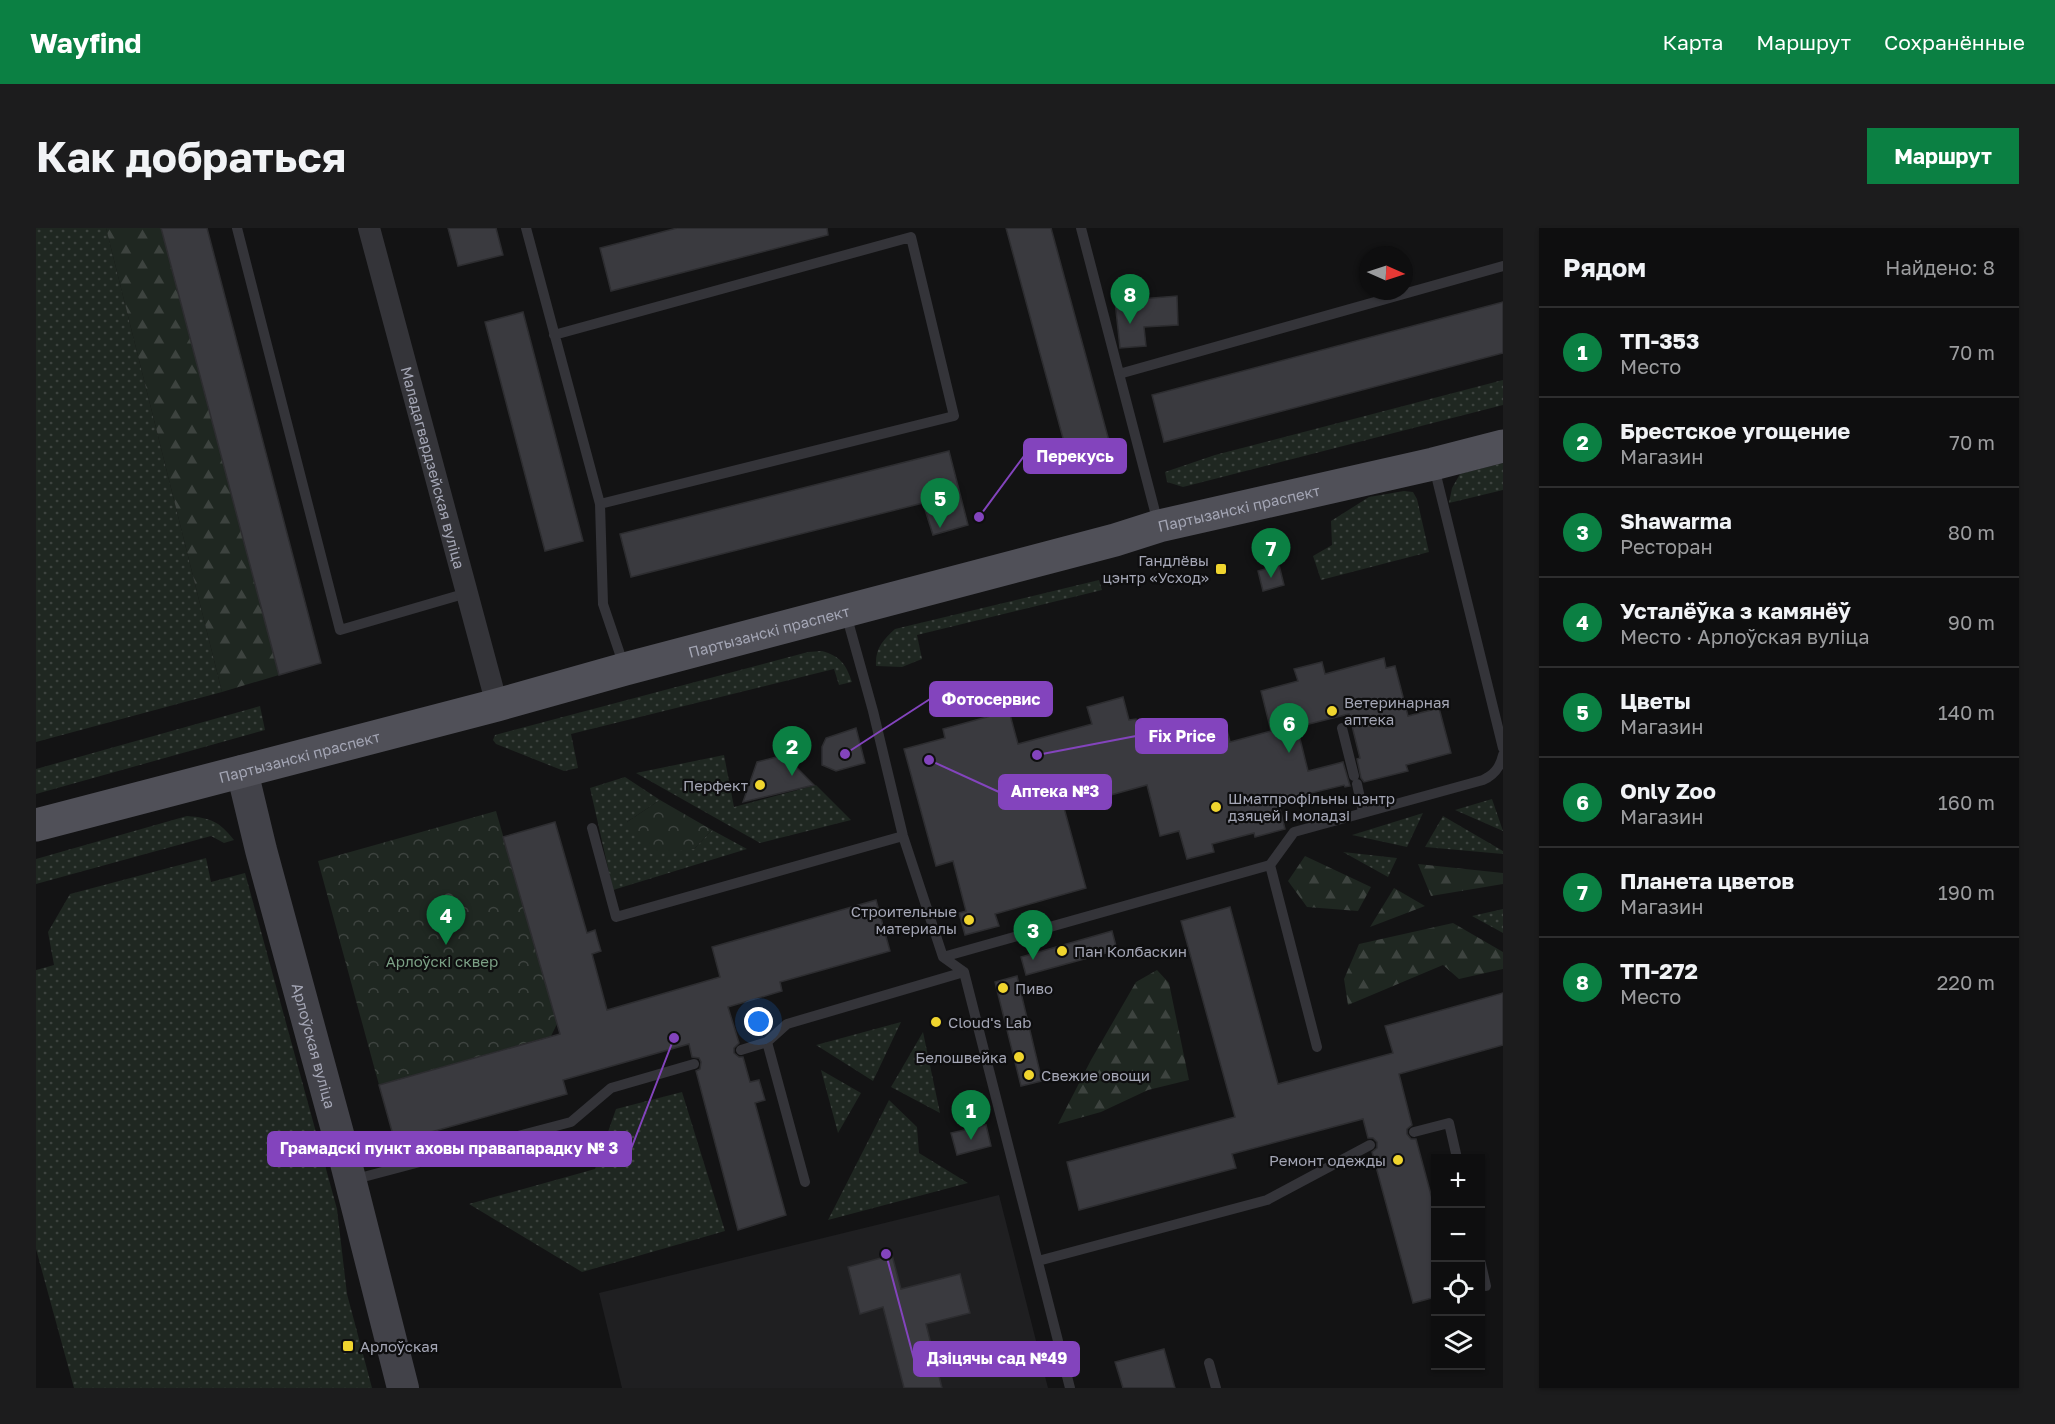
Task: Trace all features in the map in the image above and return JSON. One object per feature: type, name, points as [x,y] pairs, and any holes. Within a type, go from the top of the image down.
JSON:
[{"type":"main road","name":"Партызанскі праспект","points":[[36,825],[496,705],[1115,540],[1158,526],[1503,446]]},
{"type":"street","name":"Маладагвардзейская вуліца","points":[[369,228],[496,705]]},
{"type":"street","name":"Арлоўская вуліца","points":[[242,771],[403,1388]]},
{"type":"lane","points":[[237,228],[340,630],[467,593]]},
{"type":"lane","points":[[526,228],[600,504],[603,604],[625,669]]},
{"type":"lane","points":[[1081,228],[1158,526]]},
{"type":"lane","points":[[554,335],[911,237],[954,416],[600,504]]},
{"type":"lane","points":[[1119,374],[1503,266]]},
{"type":"lane","points":[[1433,464],[1503,748]]},
{"type":"lane","points":[[845,611],[873,711],[903,836],[943,957],[964,972],[1070,1388]]},
{"type":"lane","points":[[1342,728],[1363,812]]},
{"type":"lane","points":[[943,957],[1270,865],[1294,832],[1483,780],[1494,775],[1502,762],[1503,754]]},
{"type":"lane","points":[[592,828],[616,918],[903,836]]},
{"type":"lane","points":[[1270,865],[1317,1047]]},
{"type":"lane","points":[[741,1050],[767,1042],[787,1024],[964,972]]},
{"type":"lane","points":[[767,1042],[805,1182]]},
{"type":"lane","points":[[349,1181],[571,1122],[611,1088],[694,1064]]},
{"type":"lane","points":[[1414,1132],[1449,1123],[1456,1154]]},
{"type":"lane","points":[[1038,1261],[1267,1200],[1370,1145]]},
{"type":"lane","points":[[1480,1262],[1486,1286]]},
{"type":"lane","points":[[1209,1363],[1216,1388]]},
{"type":"shaded area","points":[[999,1195],[1048,1388],[622,1388],[599,1293]]},
{"type":"green space","points":[[36,228],[106,228],[222,692],[36,742]]},
{"type":"green space","points":[[106,228],[161,228],[279,675],[222,692]]},
{"type":"green space","points":[[1503,380],[1503,405],[1183,487],[1167,482],[1165,472],[1215,455]]},
{"type":"green space","points":[[1503,463],[1503,490],[1449,503],[1452,488],[1460,474]]},
{"type":"green space","points":[[1404,491],[1413,492],[1417,499],[1429,552],[1321,580],[1313,556],[1332,545],[1331,521],[1369,497]]},
{"type":"green space","points":[[1099,580],[1102,590],[917,635],[922,659],[902,667],[876,666],[877,654],[881,645],[895,629]]},
{"type":"green space","points":[[822,651],[842,662],[852,682],[839,685],[834,669],[571,734],[578,768],[564,771],[496,744],[493,740],[495,735],[808,652]]},
{"type":"green space","points":[[260,706],[265,730],[36,794],[36,769]]},
{"type":"green space","points":[[724,755],[734,807],[816,785],[851,820],[760,843],[636,773]]},
{"type":"green space","points":[[625,777],[660,800],[627,822],[694,849],[712,830],[747,849],[613,890],[590,788]]},
{"type":"green space","points":[[1492,799],[1503,831],[1455,810]]},
{"type":"green space","points":[[660,800],[712,830],[694,849],[651,854],[627,822]]},
{"type":"green space","name":"Арлоўскі сквер","points":[[496,811],[557,1024],[551,1036],[379,1085],[318,861]]},
{"type":"green space","points":[[1423,813],[1407,847],[1352,835]]},
{"type":"green space","points":[[187,816],[214,822],[234,840],[224,843],[211,836],[36,884],[36,859]]},
{"type":"green space","points":[[1443,816],[1503,851],[1503,854],[1425,847]]},
{"type":"green space","points":[[1343,852],[1397,858],[1388,877]]},
{"type":"green space","points":[[1305,856],[1371,887],[1358,911],[1307,907],[1288,881]]},
{"type":"green space","points":[[206,858],[211,882],[245,873],[337,1209],[347,1294],[372,1388],[74,1388],[36,1249],[36,970],[54,965],[48,932],[70,894]]},
{"type":"green space","points":[[1418,864],[1503,873],[1503,884],[1431,896]]},
{"type":"green space","points":[[1394,888],[1425,906],[1370,927]]},
{"type":"green space","points":[[1503,909],[1503,933],[1472,916]]},
{"type":"green space","points":[[1453,923],[1503,952],[1503,969],[1459,979],[1443,965],[1348,1005],[1344,979],[1359,944]]},
{"type":"green space","points":[[1157,970],[1169,983],[1189,1080],[1148,1090],[1101,1112],[1058,1124],[1091,1060],[1136,982]]},
{"type":"green space","points":[[901,1022],[873,1081],[816,1045]]},
{"type":"green space","points":[[923,1032],[940,1113],[891,1087]]},
{"type":"green space","points":[[821,1070],[861,1093],[838,1133]]},
{"type":"green space","points":[[682,1092],[725,1231],[582,1272],[469,1204],[595,1169],[616,1109]]},
{"type":"green space","points":[[889,1100],[917,1127],[919,1153],[968,1183],[828,1220]]},
{"type":"building","points":[[161,228],[207,228],[321,663],[279,675]]},
{"type":"building","points":[[448,228],[496,228],[503,255],[458,266]]},
{"type":"building","points":[[677,228],[827,228],[828,235],[611,291],[600,248]]},
{"type":"building","points":[[1006,228],[1051,228],[1112,452],[1070,464]]},
{"type":"building","points":[[1177,296],[1178,325],[1144,327],[1146,346],[1120,348],[1115,301]]},
{"type":"building","points":[[1503,302],[1503,353],[1164,442],[1152,395]]},
{"type":"building","points":[[523,312],[583,541],[545,551],[485,322]]},
{"type":"building","points":[[949,451],[968,525],[933,535],[923,503],[631,577],[620,534]]},
{"type":"building","points":[[1279,565],[1284,585],[1263,591],[1258,571]]},
{"type":"building","points":[[1384,658],[1386,668],[1395,666],[1408,716],[1439,708],[1451,753],[1406,765],[1408,771],[1364,782],[1361,778],[1357,759],[1360,758],[1349,714],[1297,727],[1308,771],[1343,762],[1350,786],[1345,787],[1344,785],[1278,801],[1285,829],[1255,837],[1254,833],[1212,844],[1214,852],[1187,859],[1179,831],[1160,836],[1147,785],[1064,808],[1086,888],[995,914],[999,926],[965,935],[959,913],[966,911],[953,861],[936,866],[904,749],[945,738],[943,729],[1009,711],[1018,744],[1092,724],[1087,707],[1123,697],[1129,720],[1136,719],[1145,752],[1227,730],[1230,742],[1271,731],[1261,691],[1298,681],[1294,669],[1322,662],[1325,674]]},
{"type":"building","points":[[856,728],[865,763],[836,771],[822,765],[822,747],[826,738]]},
{"type":"building","points":[[784,755],[814,785],[743,802],[757,762]]},
{"type":"building","points":[[555,822],[587,933],[595,930],[601,951],[592,954],[607,1010],[720,977],[712,947],[876,900],[890,951],[780,982],[782,991],[728,1007],[739,1043],[734,1048],[734,1053],[743,1057],[750,1082],[759,1080],[765,1100],[755,1103],[786,1215],[738,1230],[696,1071],[700,1069],[701,1062],[699,1058],[692,1057],[689,1044],[563,1080],[567,1094],[395,1142],[379,1085],[560,1034],[503,837]]},
{"type":"building","points":[[1230,907],[1278,1084],[1393,1053],[1385,1026],[1503,993],[1503,1045],[1399,1074],[1412,1125],[1407,1129],[1407,1134],[1411,1139],[1416,1139],[1431,1194],[1431,1298],[1413,1303],[1372,1152],[1377,1148],[1377,1142],[1373,1138],[1368,1138],[1363,1119],[1232,1154],[1236,1168],[1079,1210],[1067,1162],[1235,1117],[1181,921]]},
{"type":"building","points":[[1112,931],[1117,950],[1026,975],[1021,957]]},
{"type":"building","points":[[1017,976],[1042,1081],[1021,1086],[995,982]]},
{"type":"building","points":[[986,1125],[991,1146],[957,1155],[951,1133]]},
{"type":"building","points":[[892,1255],[901,1289],[960,1274],[970,1313],[926,1324],[942,1388],[904,1388],[883,1307],[860,1314],[848,1267]]},
{"type":"building","points":[[1164,1349],[1175,1388],[1123,1388],[1115,1362]]},
{"type":"place","name":"ТП-272","points":[[1130,324]]},
{"type":"place","name":"Перекусь","points":[[979,517]]},
{"type":"place","name":"Цветы","points":[[940,528]]},
{"type":"place","name":"Гандлёвы цэнтр «Усход»","points":[[1221,569]]},
{"type":"place","name":"Планета цветов","points":[[1271,578]]},
{"type":"place","name":"Ветеринарная аптека","points":[[1332,711]]},
{"type":"place","name":"Only Zoo","points":[[1289,753]]},
{"type":"place","name":"Фотосервис","points":[[845,754]]},
{"type":"place","name":"Fix Price","points":[[1037,755]]},
{"type":"place","name":"Аптека №3","points":[[929,760]]},
{"type":"place","name":"Брестское угощение","points":[[792,776]]},
{"type":"place","name":"Перфект","points":[[760,785]]},
{"type":"place","name":"Шматпрофільны цэнтр дзяцей і моладзі","points":[[1216,807]]},
{"type":"place","name":"Строительные материалы","points":[[969,920]]},
{"type":"place","name":"Усталёўка з камянёў","points":[[446,945]]},
{"type":"place","name":"Пан Колбаскин","points":[[1062,951]]},
{"type":"place","name":"Shawarma","points":[[1033,960]]},
{"type":"place","name":"Пиво","points":[[1003,988]]},
{"type":"place","name":"Cloud's Lab","points":[[936,1022]]},
{"type":"place","name":"Грамадскі пункт аховы правапарадку № 3","points":[[674,1038]]},
{"type":"place","name":"Белошвейка","points":[[1019,1057]]},
{"type":"place","name":"Свежие овощи","points":[[1029,1075]]},
{"type":"place","name":"ТП-353","points":[[971,1140]]},
{"type":"place","name":"Ремонт одежды","points":[[1398,1160]]},
{"type":"place","name":"Дзіцячы сад №49","points":[[886,1254]]},
{"type":"place","name":"Арлоўская","points":[[348,1346]]}]
